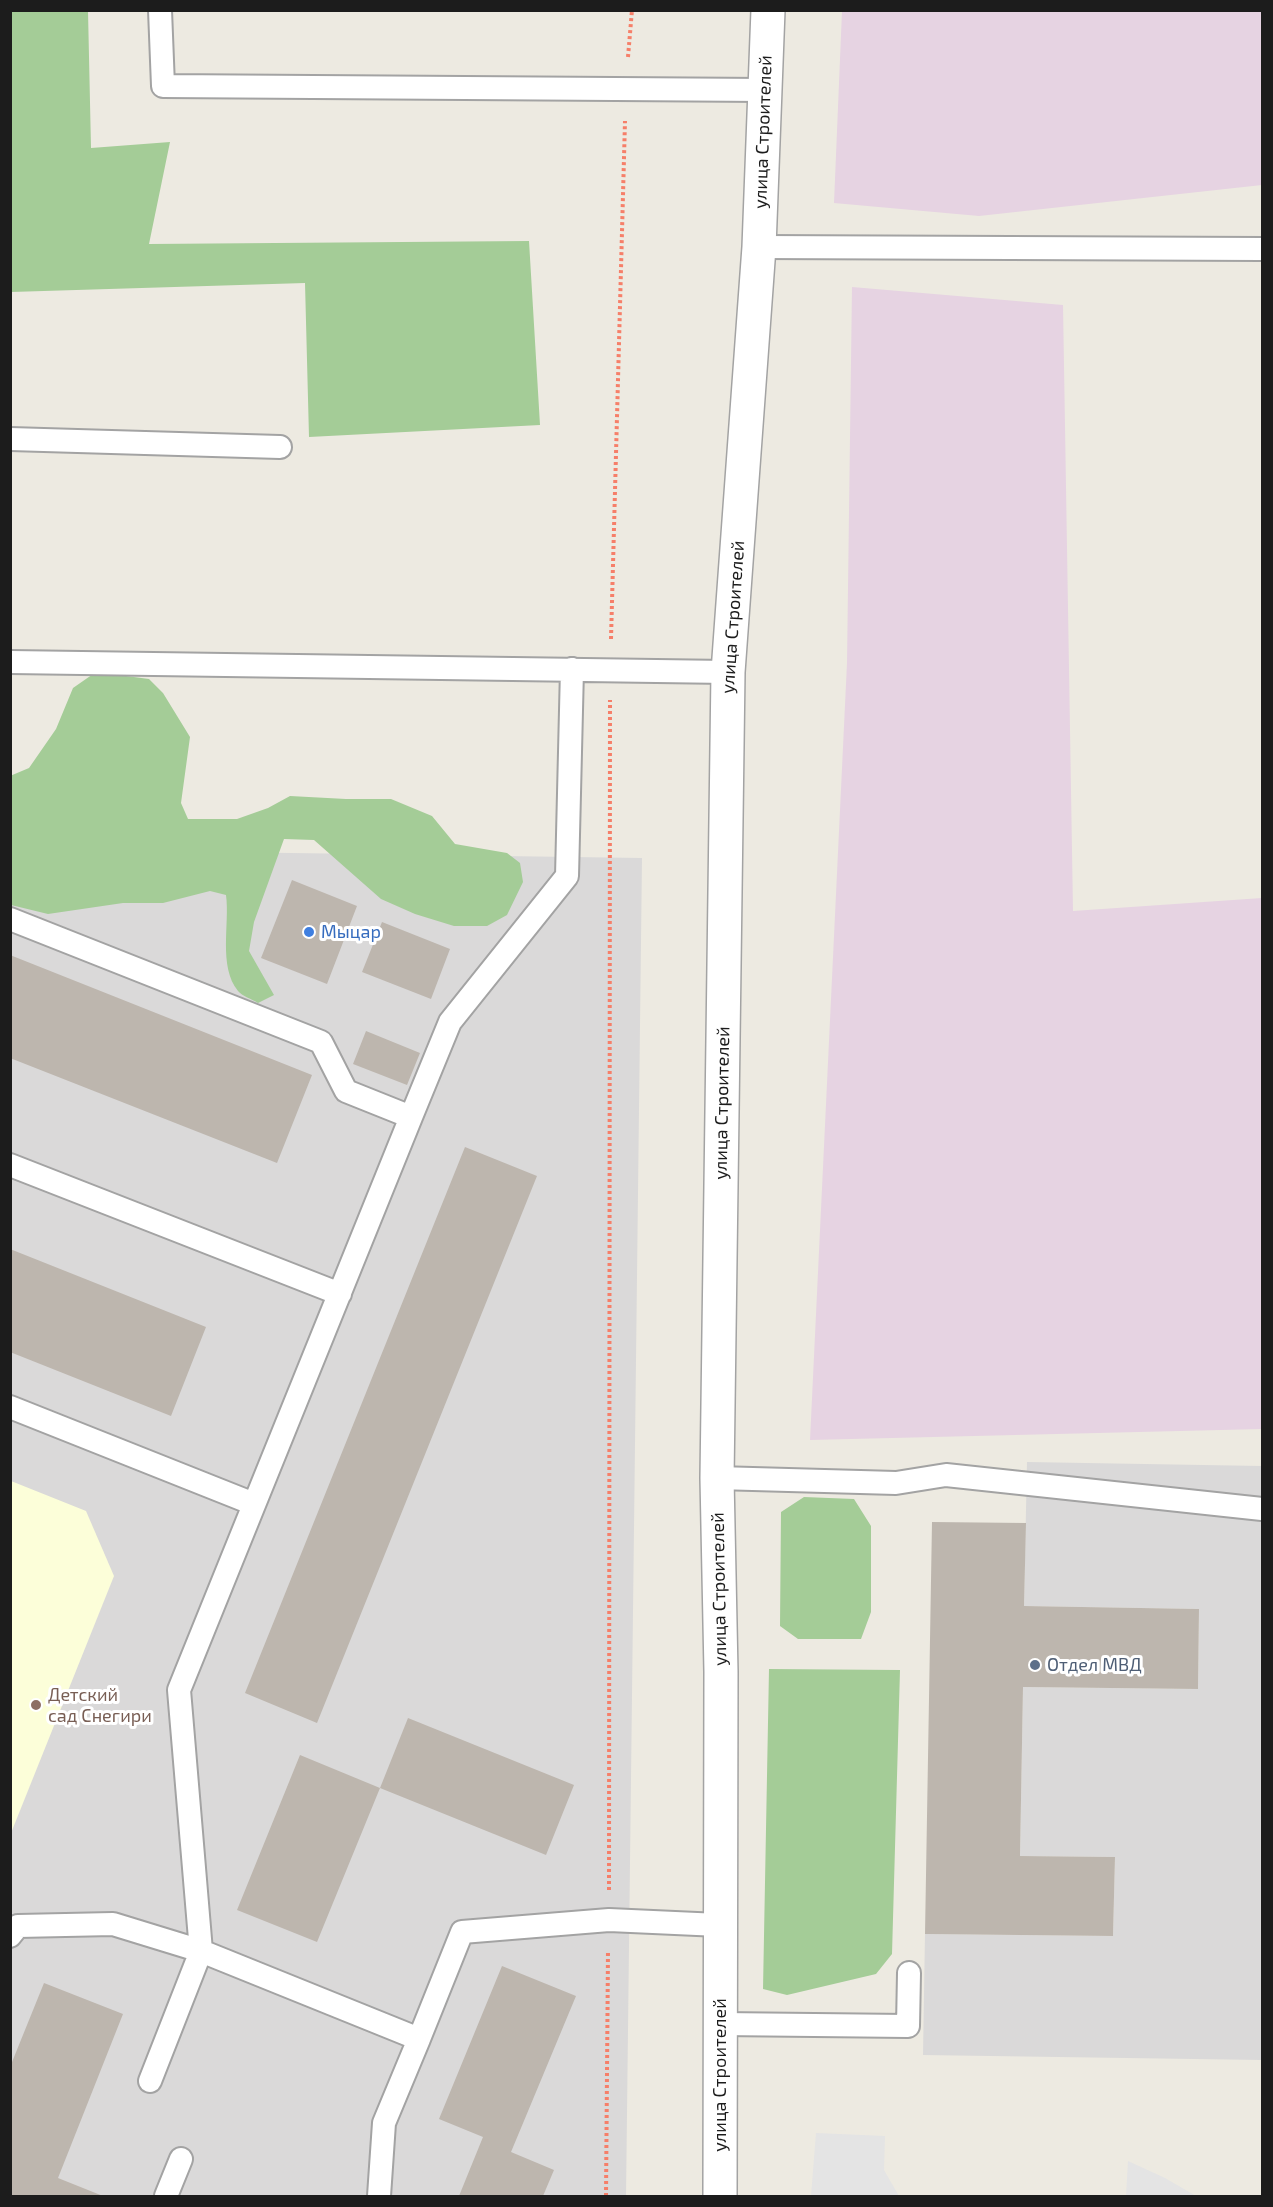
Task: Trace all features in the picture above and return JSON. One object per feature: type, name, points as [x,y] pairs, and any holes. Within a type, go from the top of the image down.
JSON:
[{"type":"street","name":"улица Строителей","points":[[720,2196],[721,1672],[717,1478],[728,672],[759,247],[768,10]]},
{"type":"lane","points":[[160,10],[163,86],[766,90]]},
{"type":"lane","points":[[759,247],[1263,249]]},
{"type":"lane","points":[[10,439],[280,447]]},
{"type":"lane","points":[[10,662],[728,672]]},
{"type":"lane","points":[[150,2081],[201,1951],[179,1690],[450,1022],[567,876],[572,669]]},
{"type":"lane","points":[[10,919],[321,1042],[346,1091],[411,1117]]},
{"type":"lane","points":[[10,1165],[340,1294]]},
{"type":"lane","points":[[10,1407],[254,1504]]},
{"type":"lane","points":[[717,1478],[896,1483],[946,1475],[1263,1509]]},
{"type":"lane","points":[[379,2196],[384,2123],[462,1932],[609,1920],[719,1925]]},
{"type":"lane","points":[[10,1936],[18,1926],[113,1924],[201,1951],[419,2039]]},
{"type":"lane","points":[[720,2024],[908,2026],[909,1973]]},
{"type":"lane","points":[[166,2196],[181,2159]]},
{"type":"path","points":[[606,2196],[609,1920],[610,670],[626,89],[632,10]]},
{"type":"shaded area","points":[[842,11],[1262,11],[1262,185],[979,216],[834,203]]},
{"type":"shaded area","points":[[852,287],[1063,305],[1073,911],[1262,898],[1262,1429],[810,1440],[847,663]]},
{"type":"shaded area","points":[[11,849],[642,858],[626,2196],[11,2196]]},
{"type":"shaded area","points":[[1027,1462],[1262,1466],[1262,2060],[923,2055],[925,1934],[1113,1936],[1115,1857],[1020,1856],[1023,1687],[1198,1689],[1199,1609],[1024,1606]]},
{"type":"shaded area","name":"Детский сад Снегири","points":[[11,1481],[86,1511],[114,1576],[11,1833]]},
{"type":"shaded area","points":[[816,2133],[885,2136],[884,2170],[899,2196],[811,2196]]},
{"type":"shaded area","points":[[1128,2161],[1165,2178],[1196,2196],[1126,2196]]},
{"type":"green space","points":[[10,11],[88,11],[91,148],[170,142],[149,244],[529,241],[540,425],[309,437],[305,283],[11,292]]},
{"type":"green space","points":[[96,672],[149,679],[163,693],[190,737],[181,803],[188,819],[237,819],[268,808],[290,796],[391,799],[432,816],[455,844],[507,853],[520,863],[523,882],[507,915],[487,926],[454,926],[415,914],[381,899],[314,840],[284,839],[254,922],[249,951],[274,995],[258,1003],[238,991],[228,970],[226,895],[210,891],[163,903],[123,903],[48,914],[11,905],[10,776],[29,768],[56,729],[73,688]]},
{"type":"green space","points":[[804,1497],[854,1499],[871,1526],[871,1612],[861,1639],[798,1639],[780,1626],[781,1512]]},
{"type":"green space","points":[[769,1669],[900,1670],[892,1954],[876,1974],[787,1995],[763,1989]]},
{"type":"building","name":"Мыцар","points":[[292,880],[357,906],[327,984],[261,958]]},
{"type":"building","points":[[382,922],[450,949],[431,999],[362,972]]},
{"type":"building","points":[[10,955],[312,1075],[277,1163],[10,1058]]},
{"type":"building","points":[[366,1031],[420,1053],[407,1085],[353,1064]]},
{"type":"building","points":[[465,1147],[537,1176],[317,1723],[245,1693]]},
{"type":"building","points":[[10,1249],[206,1327],[171,1416],[10,1352]]},
{"type":"building","points":[[932,1522],[1026,1523],[1024,1606],[1199,1609],[1198,1689],[1023,1687],[1020,1856],[1115,1857],[1113,1936],[925,1934]]},
{"type":"building","points":[[408,1718],[574,1785],[546,1855],[380,1788]]},
{"type":"building","points":[[300,1755],[380,1788],[317,1942],[237,1910]]},
{"type":"building","points":[[502,1966],[576,1996],[511,2152],[554,2170],[543,2196],[459,2196],[483,2137],[439,2119]]},
{"type":"building","points":[[44,1983],[123,2014],[58,2178],[103,2196],[10,2196],[10,2067]]},
{"type":"place","name":"Мыцар","points":[[309,932]]},
{"type":"place","name":"Отдел МВД","points":[[1035,1665]]},
{"type":"place","name":"Детский сад Снегири","points":[[36,1705]]}]
